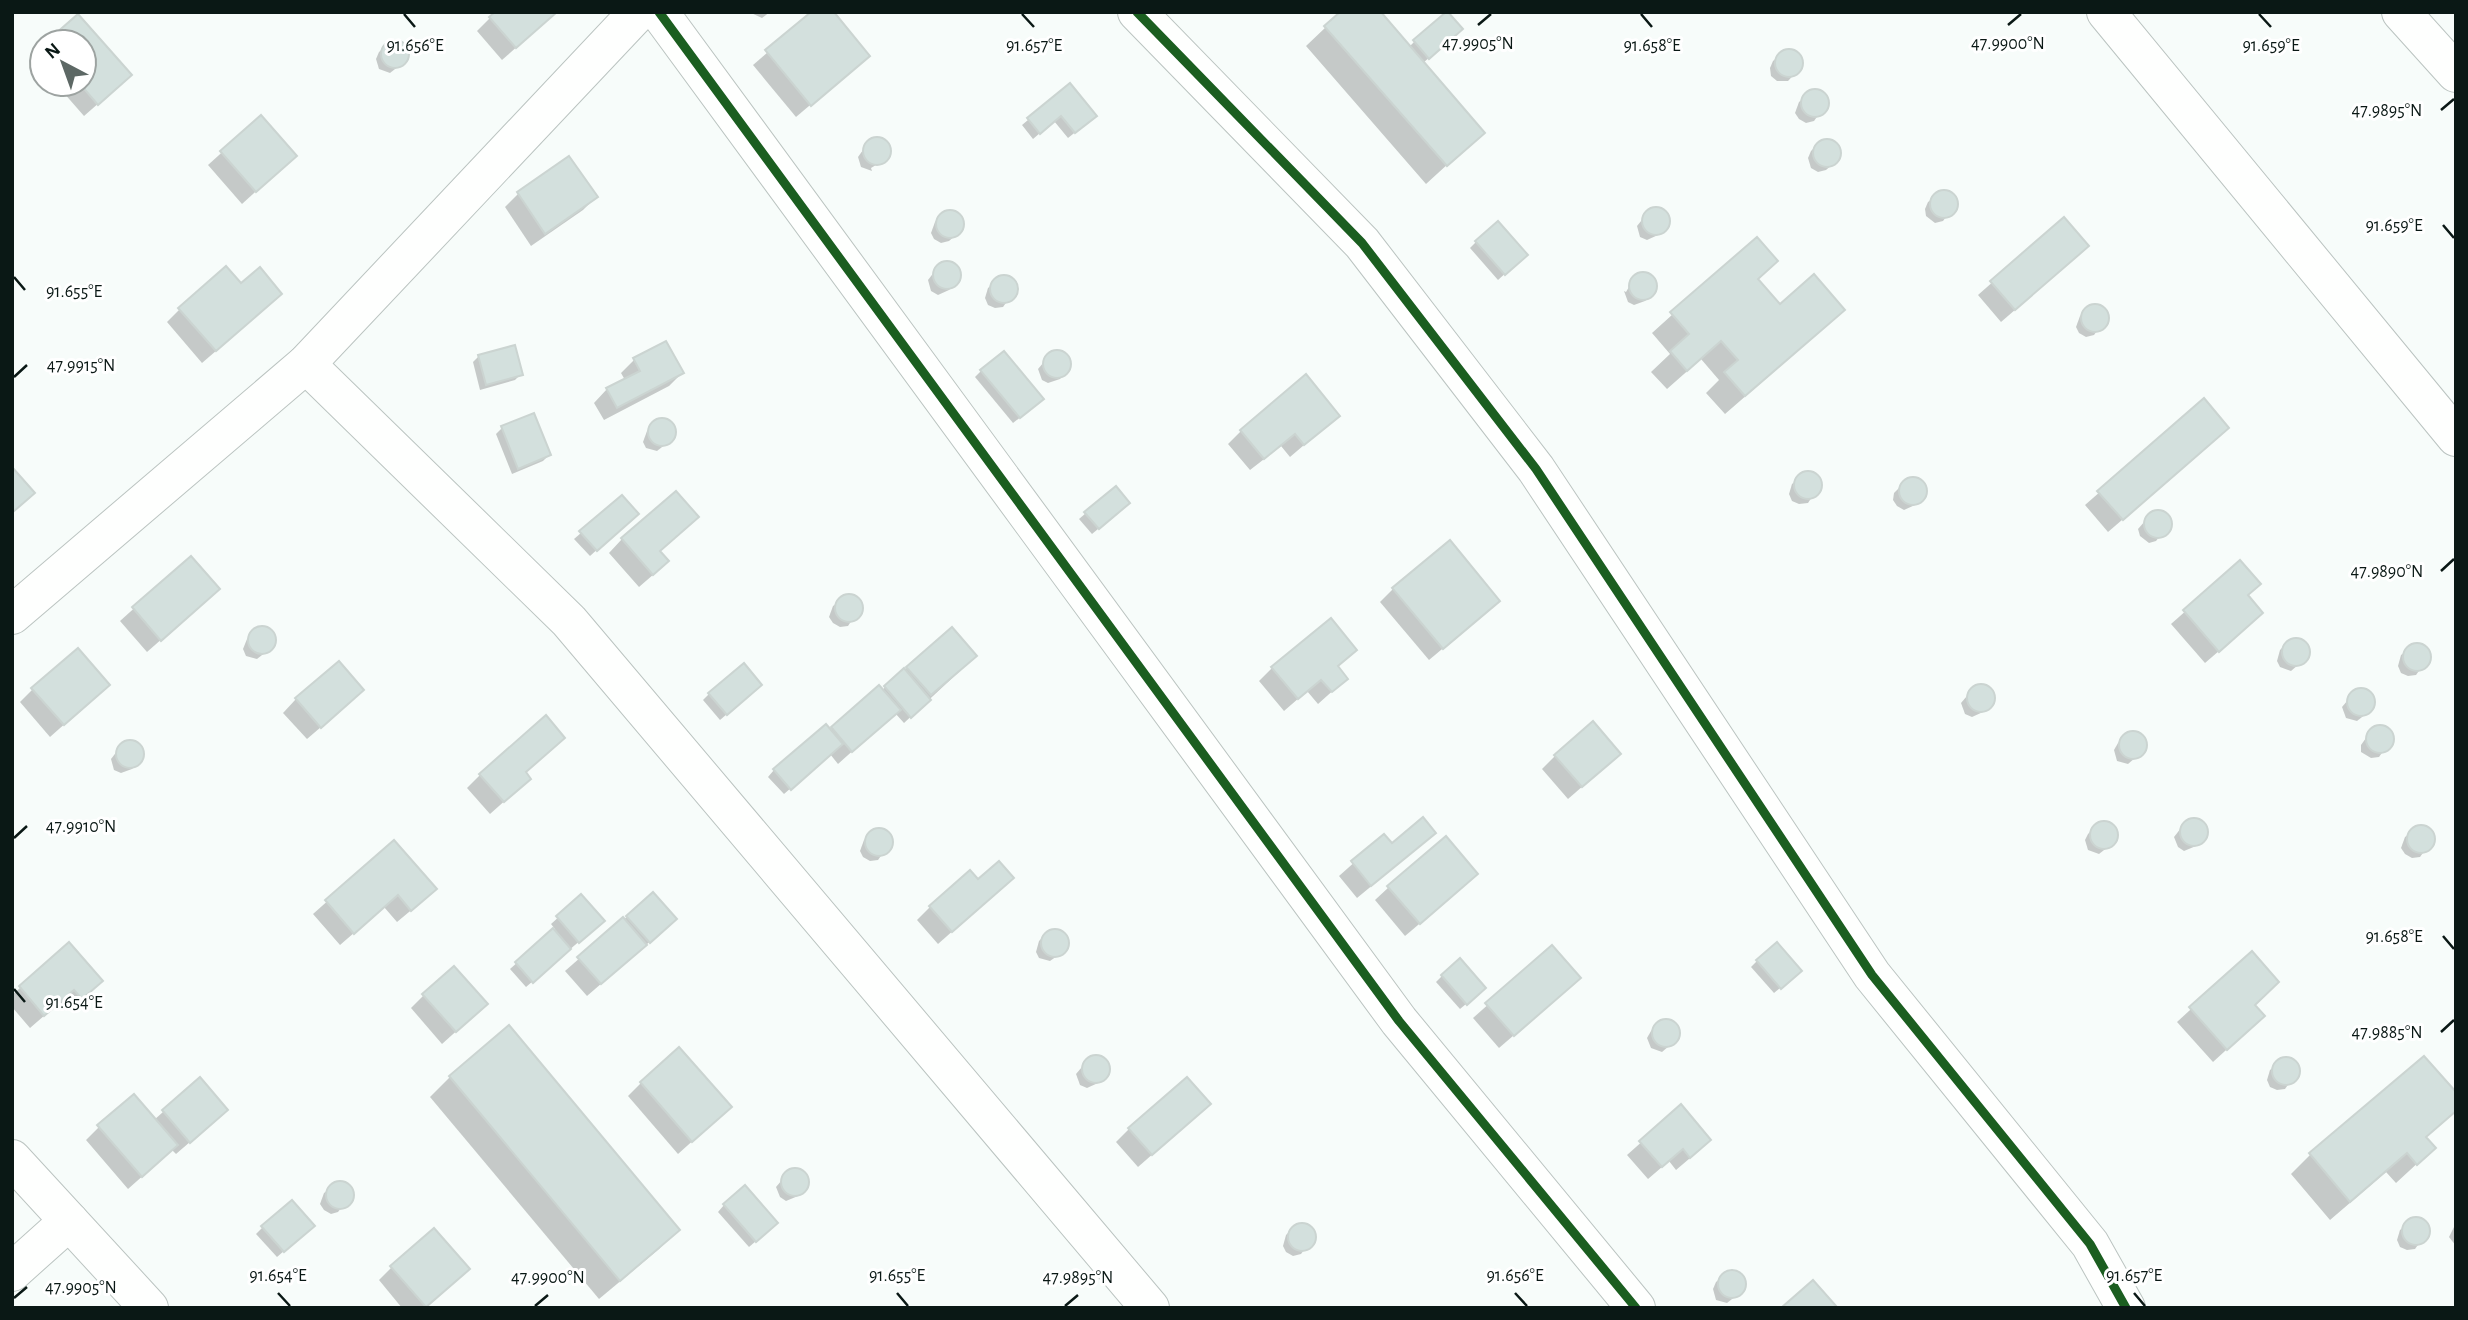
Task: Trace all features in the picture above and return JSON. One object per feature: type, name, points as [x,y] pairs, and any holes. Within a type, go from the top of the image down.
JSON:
[{"type":"street","points":[[12,615],[306,364],[638,12]]},
{"type":"street","points":[[659,12],[1399,1021],[1636,1308]]},
{"type":"street","points":[[1137,12],[1362,243],[1528,458],[1872,975],[2090,1244],[2126,1308]]},
{"type":"street","points":[[2106,12],[2456,438]]},
{"type":"street","points":[[2401,12],[2456,73]]},
{"type":"street","points":[[306,364],[569,621],[1150,1308]]},
{"type":"street","points":[[12,1159],[149,1308]]},
{"type":"street","points":[[12,1272],[69,1221]]},
{"type":"building","points":[[495,12],[557,12],[516,48],[489,17]]},
{"type":"building","points":[[811,12],[834,12],[870,56],[811,106],[765,50]]},
{"type":"building","points":[[1340,12],[1381,12],[1485,133],[1447,166],[1324,26]]},
{"type":"building","points":[[1446,12],[1463,29],[1429,59],[1413,40]]},
{"type":"building","points":[[78,14],[90,28],[62,28]]},
{"type":"building","points":[[98,37],[132,75],[98,105],[92,98],[98,98]]},
{"type":"building","points":[[395,40],[405,44],[409,54],[405,64],[395,68],[385,64],[381,54],[385,44]]},
{"type":"building","points":[[1789,49],[1799,53],[1803,63],[1799,73],[1789,77],[1779,73],[1775,63],[1779,53]]},
{"type":"building","points":[[1070,83],[1097,116],[1075,133],[1061,116],[1040,134],[1027,118]]},
{"type":"building","points":[[1815,89],[1825,93],[1829,103],[1825,113],[1815,117],[1805,113],[1801,103],[1805,93]]},
{"type":"building","points":[[261,115],[297,156],[256,192],[220,151]]},
{"type":"building","points":[[877,137],[887,141],[891,151],[887,161],[877,165],[867,161],[863,151],[867,141]]},
{"type":"building","points":[[1827,139],[1837,143],[1841,153],[1837,163],[1827,167],[1817,163],[1813,153],[1817,143]]},
{"type":"building","points":[[569,156],[598,197],[545,234],[517,192]]},
{"type":"building","points":[[1944,190],[1954,194],[1958,204],[1954,214],[1944,218],[1934,214],[1930,204],[1934,194]]},
{"type":"building","points":[[1656,207],[1666,211],[1670,221],[1666,231],[1656,235],[1646,231],[1642,221],[1646,211]]},
{"type":"building","points":[[950,210],[960,214],[964,224],[960,234],[950,238],[940,234],[936,224],[940,214]]},
{"type":"building","points":[[2064,217],[2089,246],[2015,310],[1990,281]]},
{"type":"building","points":[[1498,221],[1528,255],[1505,275],[1475,241]]},
{"type":"building","points":[[1757,237],[1778,261],[1758,279],[1780,304],[1814,274],[1845,310],[1745,396],[1724,372],[1738,360],[1721,341],[1687,371],[1670,351],[1689,334],[1670,312]]},
{"type":"building","points":[[947,261],[957,265],[961,275],[957,285],[947,289],[937,285],[933,275],[937,265]]},
{"type":"building","points":[[226,266],[241,283],[260,267],[282,294],[216,351],[178,308]]},
{"type":"building","points":[[1643,272],[1653,276],[1657,286],[1653,296],[1643,300],[1633,296],[1629,286],[1633,276]]},
{"type":"building","points":[[1004,275],[1014,279],[1018,289],[1014,299],[1004,303],[994,299],[990,289],[994,279]]},
{"type":"building","points":[[2095,304],[2105,308],[2109,318],[2105,328],[2095,332],[2085,328],[2081,318],[2085,308]]},
{"type":"building","points":[[666,341],[684,373],[617,408],[606,388],[640,371],[633,358]]},
{"type":"building","points":[[515,345],[523,375],[486,385],[478,355]]},
{"type":"building","points":[[1057,350],[1067,354],[1071,364],[1067,374],[1057,378],[1047,374],[1043,364],[1047,354]]},
{"type":"building","points":[[1004,351],[1044,399],[1020,418],[980,370]]},
{"type":"building","points":[[1306,374],[1340,416],[1304,445],[1295,434],[1264,459],[1240,430]]},
{"type":"building","points":[[2204,398],[2229,428],[2123,520],[2097,491]]},
{"type":"building","points":[[534,413],[551,455],[518,469],[501,426]]},
{"type":"building","points":[[662,418],[672,422],[676,432],[672,442],[662,446],[652,442],[648,432],[652,422]]},
{"type":"building","points":[[12,467],[35,493],[13,512],[12,511]]},
{"type":"building","points":[[1808,471],[1818,475],[1822,485],[1818,495],[1808,499],[1798,495],[1794,485],[1798,475]]},
{"type":"building","points":[[1913,477],[1923,481],[1927,491],[1923,501],[1913,505],[1903,501],[1899,491],[1903,481]]},
{"type":"building","points":[[1116,486],[1130,503],[1099,529],[1084,512]]},
{"type":"building","points":[[676,491],[699,517],[660,551],[669,561],[653,575],[621,538]]},
{"type":"building","points":[[622,495],[639,514],[597,551],[579,531]]},
{"type":"building","points":[[2158,510],[2168,514],[2172,524],[2168,534],[2158,538],[2148,534],[2144,524],[2148,514]]},
{"type":"building","points":[[1450,540],[1500,601],[1443,649],[1392,588]]},
{"type":"building","points":[[191,556],[220,589],[161,641],[132,607]]},
{"type":"building","points":[[2240,560],[2261,584],[2248,595],[2263,613],[2219,652],[2183,610]]},
{"type":"building","points":[[849,594],[859,598],[863,608],[859,618],[849,622],[839,618],[835,608],[839,598]]},
{"type":"building","points":[[1331,618],[1357,650],[1338,666],[1348,679],[1332,692],[1321,680],[1298,699],[1271,667]]},
{"type":"building","points":[[262,626],[272,630],[276,640],[272,650],[262,654],[252,650],[248,640],[252,630]]},
{"type":"building","points":[[952,627],[977,656],[931,695],[906,667]]},
{"type":"building","points":[[2296,638],[2306,642],[2310,652],[2306,662],[2296,666],[2286,662],[2282,652],[2286,642]]},
{"type":"building","points":[[2417,643],[2427,647],[2431,657],[2427,667],[2417,671],[2407,667],[2403,657],[2407,647]]},
{"type":"building","points":[[78,648],[110,685],[64,725],[31,688]]},
{"type":"building","points":[[339,661],[364,690],[321,728],[295,698]]},
{"type":"building","points":[[744,663],[762,685],[727,715],[708,693]]},
{"type":"building","points":[[904,668],[931,700],[911,718],[884,686]]},
{"type":"building","points":[[1981,684],[1991,688],[1995,698],[1991,708],[1981,712],[1971,708],[1967,698],[1971,688]]},
{"type":"building","points":[[879,685],[901,710],[852,752],[831,727]]},
{"type":"building","points":[[2361,688],[2371,692],[2375,702],[2371,712],[2361,716],[2351,712],[2347,702],[2351,692]]},
{"type":"building","points":[[546,715],[565,738],[526,772],[531,779],[504,802],[479,774]]},
{"type":"building","points":[[1593,721],[1621,754],[1582,787],[1554,755]]},
{"type":"building","points":[[826,724],[843,744],[791,790],[773,769]]},
{"type":"building","points":[[2380,725],[2390,729],[2394,739],[2390,749],[2380,753],[2370,749],[2366,739],[2370,729]]},
{"type":"building","points":[[2133,731],[2143,735],[2147,745],[2143,755],[2133,759],[2123,755],[2119,745],[2123,735]]},
{"type":"building","points":[[130,740],[140,744],[144,754],[140,764],[130,768],[120,764],[116,754],[120,744]]},
{"type":"building","points":[[1423,817],[1436,833],[1371,886],[1351,861],[1384,834],[1392,843]]},
{"type":"building","points":[[2194,818],[2204,822],[2208,832],[2204,842],[2194,846],[2184,842],[2180,832],[2184,822]]},
{"type":"building","points":[[2104,821],[2114,825],[2118,835],[2114,845],[2104,849],[2094,845],[2090,835],[2094,825]]},
{"type":"building","points":[[2421,825],[2431,829],[2435,839],[2431,849],[2421,853],[2411,849],[2407,839],[2411,829]]},
{"type":"building","points":[[879,828],[889,832],[893,842],[889,852],[879,856],[869,852],[865,842],[869,832]]},
{"type":"building","points":[[1446,836],[1478,874],[1420,924],[1387,886]]},
{"type":"building","points":[[394,840],[437,889],[411,911],[398,895],[354,934],[325,900]]},
{"type":"building","points":[[999,861],[1014,878],[952,932],[929,906],[970,870],[978,879]]},
{"type":"building","points":[[653,892],[677,919],[650,943],[626,916]]},
{"type":"building","points":[[581,894],[605,921],[579,943],[556,916]]},
{"type":"building","points":[[623,917],[647,945],[601,984],[577,957]]},
{"type":"building","points":[[553,928],[571,949],[533,983],[515,962]]},
{"type":"building","points":[[1055,929],[1065,933],[1069,943],[1065,953],[1055,957],[1045,953],[1041,943],[1045,933]]},
{"type":"building","points":[[69,942],[103,981],[82,999],[74,990],[44,1016],[19,986]]},
{"type":"building","points":[[1777,942],[1802,971],[1781,989],[1756,960]]},
{"type":"building","points":[[1552,945],[1581,978],[1514,1036],[1485,1003]]},
{"type":"building","points":[[2252,951],[2279,982],[2255,1005],[2265,1016],[2227,1050],[2189,1007]]},
{"type":"building","points":[[1460,958],[1486,988],[1467,1005],[1441,975]]},
{"type":"building","points":[[454,966],[488,1004],[456,1032],[422,994]]},
{"type":"building","points":[[1666,1019],[1676,1023],[1680,1033],[1676,1043],[1666,1047],[1656,1043],[1652,1033],[1656,1023]]},
{"type":"building","points":[[509,1025],[680,1230],[620,1281],[449,1076]]},
{"type":"building","points":[[679,1047],[732,1107],[692,1142],[640,1082]]},
{"type":"building","points":[[1096,1055],[1106,1059],[1110,1069],[1106,1079],[1096,1083],[1086,1079],[1082,1069],[1086,1059]]},
{"type":"building","points":[[2424,1056],[2456,1092],[2456,1111],[2426,1137],[2436,1148],[2417,1165],[2407,1153],[2350,1202],[2309,1153]]},
{"type":"building","points":[[2286,1057],[2296,1061],[2300,1071],[2296,1081],[2286,1085],[2276,1081],[2272,1071],[2276,1061]]},
{"type":"building","points":[[200,1077],[228,1110],[190,1143],[162,1110]]},
{"type":"building","points":[[1187,1077],[1211,1104],[1152,1155],[1128,1128]]},
{"type":"building","points":[[134,1094],[178,1145],[142,1177],[97,1125]]},
{"type":"building","points":[[1681,1104],[1711,1140],[1690,1158],[1683,1149],[1662,1167],[1639,1141]]},
{"type":"building","points":[[795,1168],[805,1172],[809,1182],[805,1192],[795,1196],[785,1192],[781,1182],[785,1172]]},
{"type":"building","points":[[340,1181],[350,1185],[354,1195],[350,1205],[340,1209],[330,1205],[326,1195],[330,1185]]},
{"type":"building","points":[[745,1185],[778,1223],[756,1242],[723,1204]]},
{"type":"building","points":[[292,1200],[315,1226],[284,1252],[261,1226]]},
{"type":"building","points":[[2416,1217],[2426,1221],[2430,1231],[2426,1241],[2416,1245],[2406,1241],[2402,1231],[2406,1221]]},
{"type":"building","points":[[1302,1223],[1312,1227],[1316,1237],[1312,1247],[1302,1251],[1292,1247],[1288,1237],[1292,1227]]},
{"type":"building","points":[[434,1228],[470,1269],[426,1307],[390,1266]]},
{"type":"building","points":[[1732,1270],[1742,1274],[1746,1284],[1742,1294],[1732,1298],[1722,1294],[1718,1284],[1722,1274]]},
{"type":"building","points":[[1813,1280],[1837,1307],[1781,1308]]},
{"type":"cycle path","points":[[659,12],[1399,1021],[1636,1308]]},
{"type":"cycle path","points":[[1137,12],[1362,243],[1536,469],[1872,975],[2090,1244],[2126,1308]]}]
